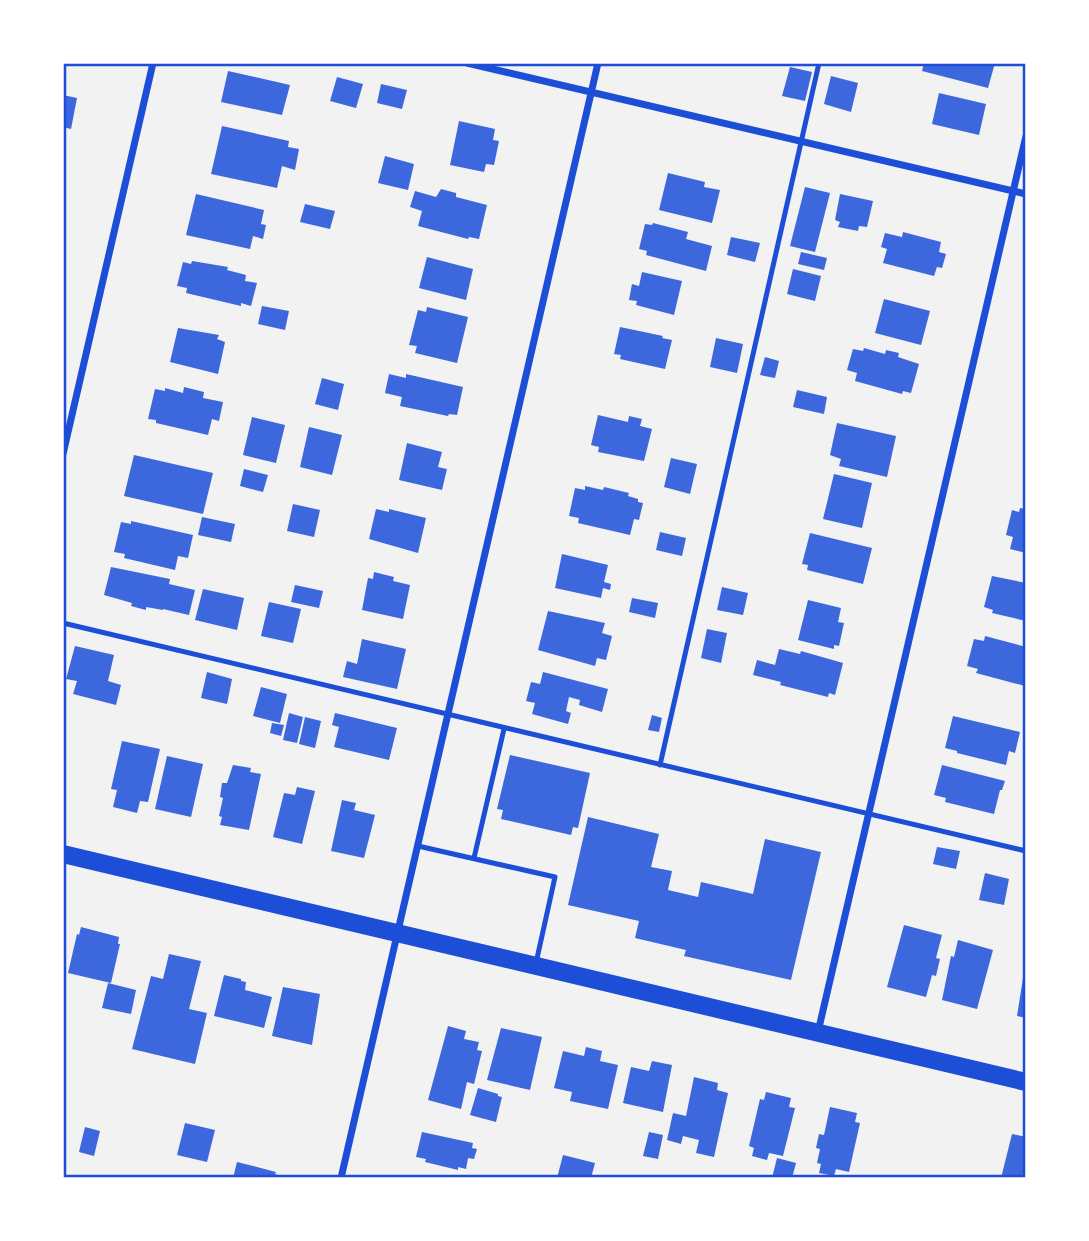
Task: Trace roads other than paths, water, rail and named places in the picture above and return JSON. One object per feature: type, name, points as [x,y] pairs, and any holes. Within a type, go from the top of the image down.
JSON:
[{"type":"main road","points":[[63,854],[1026,1082]]},
{"type":"street","points":[[63,454],[153,63]]},
{"type":"street","points":[[467,63],[1026,194]]},
{"type":"street","points":[[341,1178],[598,63]]},
{"type":"street","points":[[818,1033],[1026,136]]},
{"type":"lane","points":[[660,765],[818,63]]},
{"type":"lane","points":[[63,623],[1026,851]]},
{"type":"lane","points":[[474,859],[504,729]]},
{"type":"lane","points":[[418,846],[555,877],[536,966]]}]
